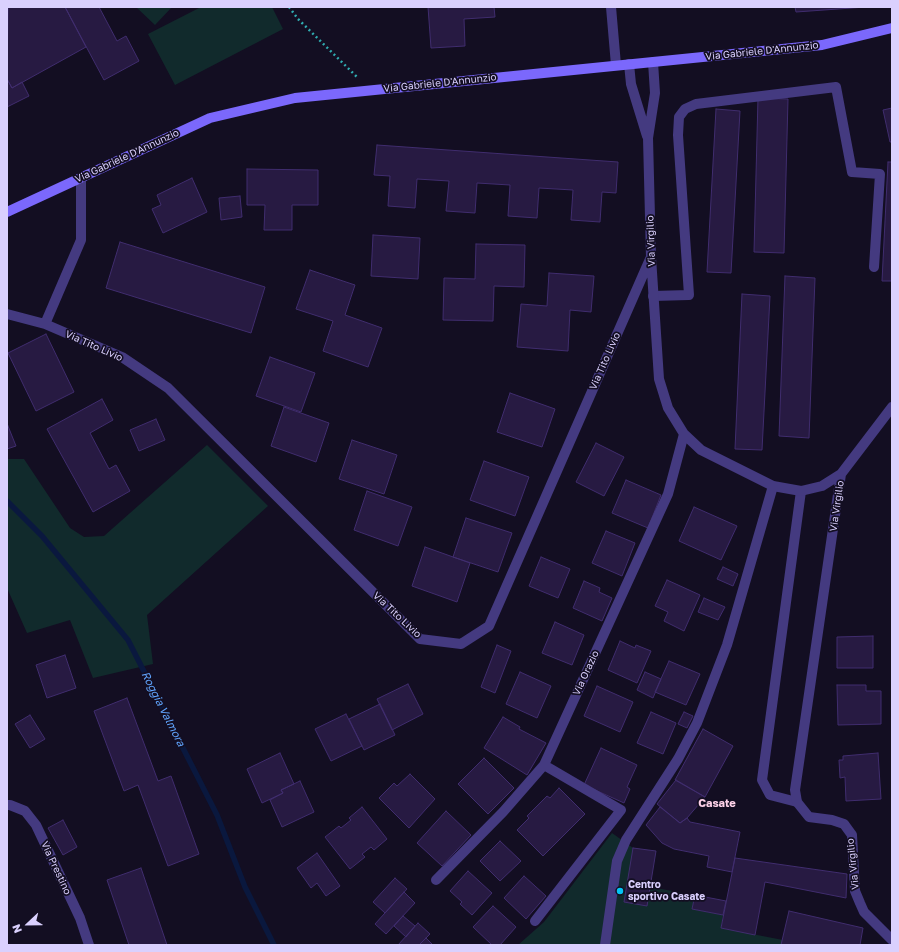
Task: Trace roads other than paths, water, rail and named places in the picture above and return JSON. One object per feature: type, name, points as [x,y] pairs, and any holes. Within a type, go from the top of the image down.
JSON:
[{"type":"main road","name":"Via Gabriele D'Annunzio","points":[[7,212],[210,118],[295,98],[822,45],[892,28]]},
{"type":"street","points":[[612,7],[616,65]]},
{"type":"street","name":"Via Virgilio","points":[[654,62],[655,93],[648,138],[651,257],[659,379],[668,408],[684,434],[701,450],[773,486],[801,492],[822,486],[841,474]]},
{"type":"street","name":"Via Virgilio","points":[[629,64],[631,84],[648,138]]},
{"type":"street","points":[[654,296],[689,295],[678,135],[679,117],[685,109],[696,104],[836,87],[852,172],[880,174],[874,267]]},
{"type":"street","points":[[44,324],[80,240],[81,178]]},
{"type":"street","name":"Via Tito Livio","points":[[7,314],[44,324],[122,357],[168,388],[420,639],[461,644],[489,626],[651,257]]},
{"type":"street","points":[[841,474],[892,407]]},
{"type":"street","name":"Via Orazio","points":[[436,880],[503,812],[544,765],[668,494],[684,434]]},
{"type":"street","name":"Via Virgilio","points":[[841,474],[795,790],[797,802],[809,817],[832,820],[844,824],[852,835],[855,891],[864,912],[892,940]]},
{"type":"street","points":[[606,945],[617,861],[626,840],[678,759],[697,723],[726,645],[773,486]]},
{"type":"street","points":[[797,802],[770,795],[762,780],[801,492]]},
{"type":"street","points":[[535,920],[621,810],[544,765]]},
{"type":"street","name":"Via Prestino","points":[[7,806],[10,805],[25,811],[36,825],[80,918],[89,945]]},
{"type":"waterway","name":"Roggia Valmora","points":[[7,501],[42,536],[128,640],[217,815],[245,887],[274,945]]},
{"type":"place","name":"Centro sportivo Casate","points":[[620,891]]},
{"type":"district","name":"Casate","points":[[717,804]]}]
